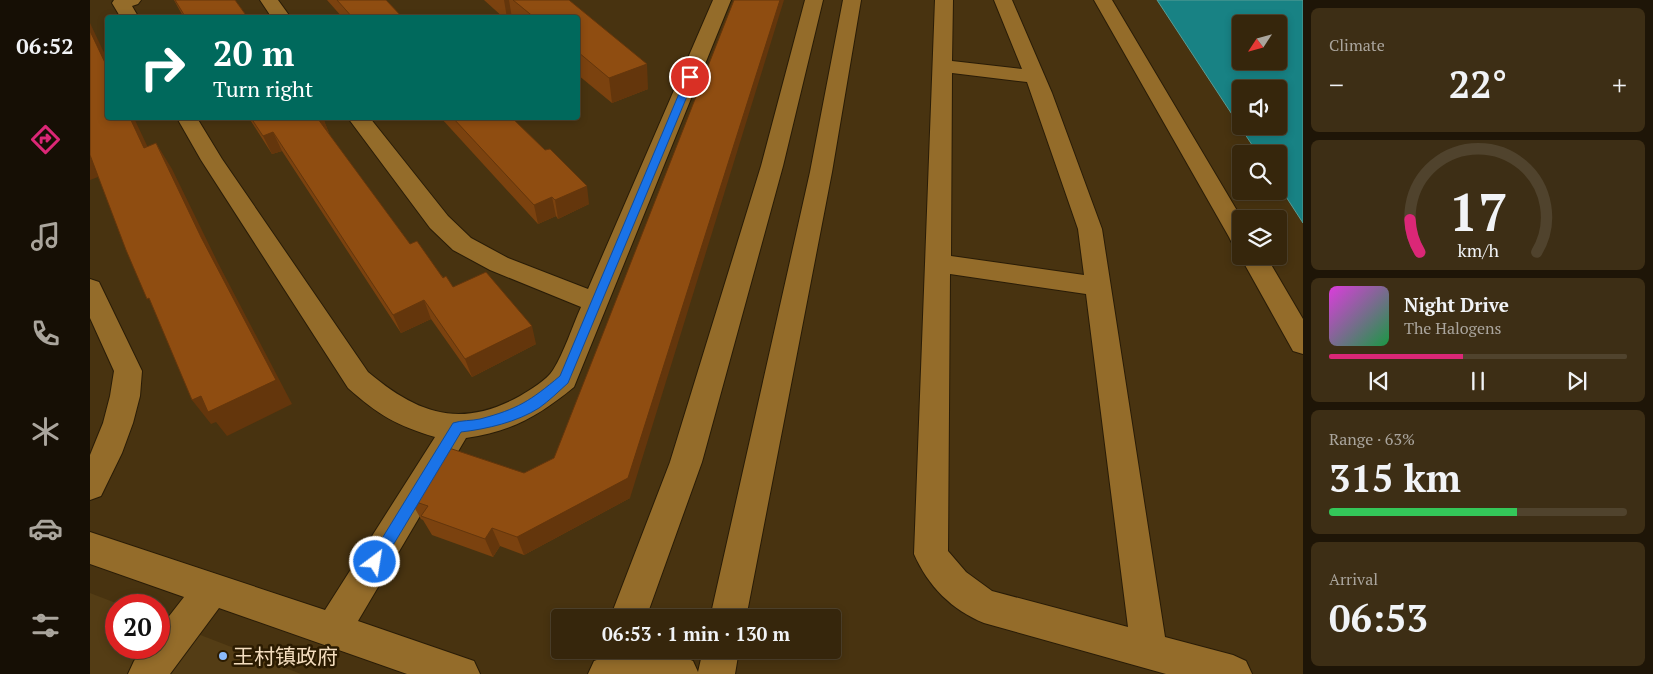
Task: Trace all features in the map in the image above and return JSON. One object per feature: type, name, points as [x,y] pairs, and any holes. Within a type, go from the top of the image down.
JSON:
[{"type":"street","points":[[128,15],[121,3],[132,0]]},
{"type":"street","points":[[269,0],[280,15]]},
{"type":"street","points":[[631,609],[688,453],[772,166],[814,0]]},
{"type":"street","points":[[730,609],[820,172],[852,0]]},
{"type":"street","points":[[944,0],[931,554],[941,572],[956,588],[984,606],[1232,674]]},
{"type":"street","points":[[1003,0],[1035,77],[1090,229],[1148,651]]},
{"type":"street","points":[[1103,0],[1232,222]]},
{"type":"street","points":[[189,120],[212,160],[358,380],[372,395],[391,408],[413,418],[434,424],[458,427],[477,425],[516,414],[535,404],[564,379],[717,2]]},
{"type":"street","points":[[942,66],[1035,77]]},
{"type":"street","points":[[361,120],[439,222],[462,244],[499,264],[596,303]]},
{"type":"street","points":[[937,263],[1098,286]]},
{"type":"street","points":[[1258,265],[1303,343]]},
{"type":"street","points":[[90,289],[128,371],[125,396],[118,423],[107,453],[90,486]]},
{"type":"street","points":[[333,630],[458,427]]},
{"type":"street","points":[[90,548],[461,674]]},
{"type":"street","points":[[147,674],[212,590]]},
{"type":"street","points":[[607,674],[613,659]]},
{"type":"street","points":[[716,674],[719,659]]},
{"type":"street","points":[[607,674],[628,666],[654,665],[680,674]]},
{"type":"shaded area","points":[[90,593],[105,599],[105,659],[170,659],[170,623],[301,674],[90,674]]},
{"type":"water","points":[[1157,0],[1303,0],[1303,223],[1287,198],[1287,145],[1252,145],[1246,135],[1287,135],[1287,80],[1232,80],[1232,114]]},
{"type":"building","points":[[175,0],[235,0],[246,15],[184,15]]},
{"type":"building","points":[[337,0],[386,0],[400,15],[350,15]]},
{"type":"building","points":[[513,0],[569,0],[647,64],[609,78],[580,54],[580,15],[531,15]]},
{"type":"building","points":[[734,0],[780,0],[628,478],[517,537],[492,528],[485,539],[421,516],[428,506],[410,500],[443,446],[524,473],[554,458]]},
{"type":"building","points":[[90,31],[105,63],[105,120],[131,120],[144,148],[156,143],[201,237],[276,380],[208,412],[201,396],[192,400],[149,298],[147,299],[126,250],[90,155]]},
{"type":"building","points":[[252,120],[319,120],[410,244],[417,241],[443,278],[446,276],[453,287],[486,272],[532,326],[465,359],[424,300],[393,315],[273,132],[263,136]]},
{"type":"building","points":[[455,120],[514,120],[545,150],[550,149],[587,186],[555,200],[552,197],[534,205]]},
{"type":"place","name":"王村镇政府","points":[[223,656]]},
{"type":"route","points":[[375,562],[458,427],[497,421],[516,414],[535,404],[564,379],[690,77]]}]
